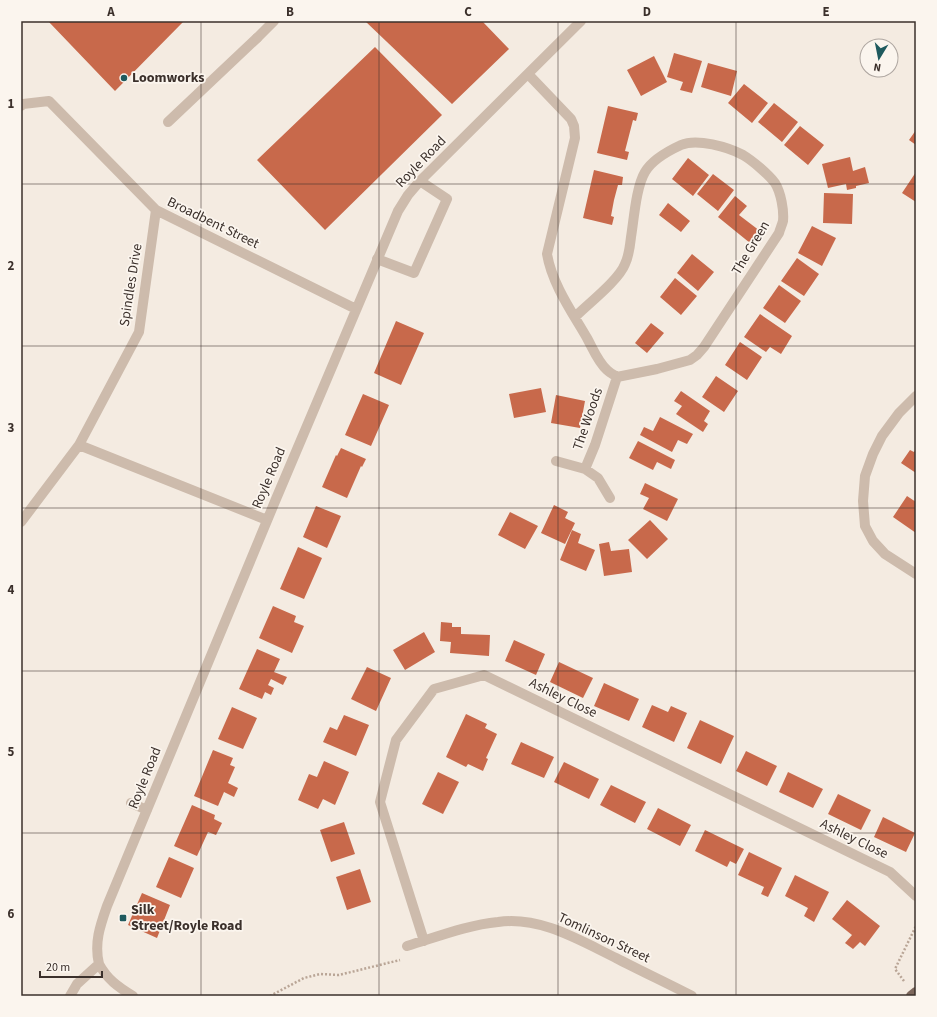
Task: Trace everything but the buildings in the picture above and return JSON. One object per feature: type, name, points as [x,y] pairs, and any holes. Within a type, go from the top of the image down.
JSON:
[{"type":"street","points":[[168,122],[274,21]]},
{"type":"street","name":"Royle Road","points":[[98,964],[96,948],[99,927],[267,520],[398,211],[408,195],[420,181],[581,21]]},
{"type":"street","points":[[528,74],[571,119],[574,126],[575,138],[547,254],[550,267],[556,281],[601,362],[607,370],[617,377]]},
{"type":"street","name":"Broadbent Street","points":[[21,106],[23,104],[49,101],[156,210],[356,309]]},
{"type":"street","name":"The Green","points":[[575,316],[610,284],[625,265],[639,190],[645,173],[651,164],[659,158],[682,144],[694,142],[706,143],[742,155],[759,167],[775,183],[780,194],[782,207],[783,222],[779,233],[704,347],[690,360],[657,369],[617,377]]},
{"type":"street","points":[[377,260],[414,274],[447,199],[420,181]]},
{"type":"street","name":"Spindles Drive","points":[[21,522],[79,445],[139,332],[156,210]]},
{"type":"street","name":"The Woods","points":[[585,469],[595,445],[617,377]]},
{"type":"street","points":[[916,396],[899,413],[879,442],[865,476],[863,501],[865,526],[873,541],[885,554],[916,574]]},
{"type":"street","points":[[79,445],[267,520]]},
{"type":"street","name":"The Woods","points":[[556,461],[585,469],[598,478],[610,498]]},
{"type":"street","name":"Ashley Close","points":[[424,941],[380,802],[396,740],[434,689],[484,675],[890,872],[916,896]]},
{"type":"street","points":[[131,803],[147,810]]},
{"type":"street","name":"Tomlinson Street","points":[[407,946],[468,927],[499,921],[529,922],[553,928],[692,996]]},
{"type":"street","points":[[70,996],[77,984],[98,964],[109,980],[133,996]]},
{"type":"path","points":[[914,994],[894,969],[916,926]]},
{"type":"path","points":[[270,996],[304,978],[320,974],[339,975],[402,959],[407,946]]},
{"type":"place","name":"Loomworks","points":[[124,78]]},
{"type":"place","name":"Silk Street/Royle Road","points":[[123,918]]}]
